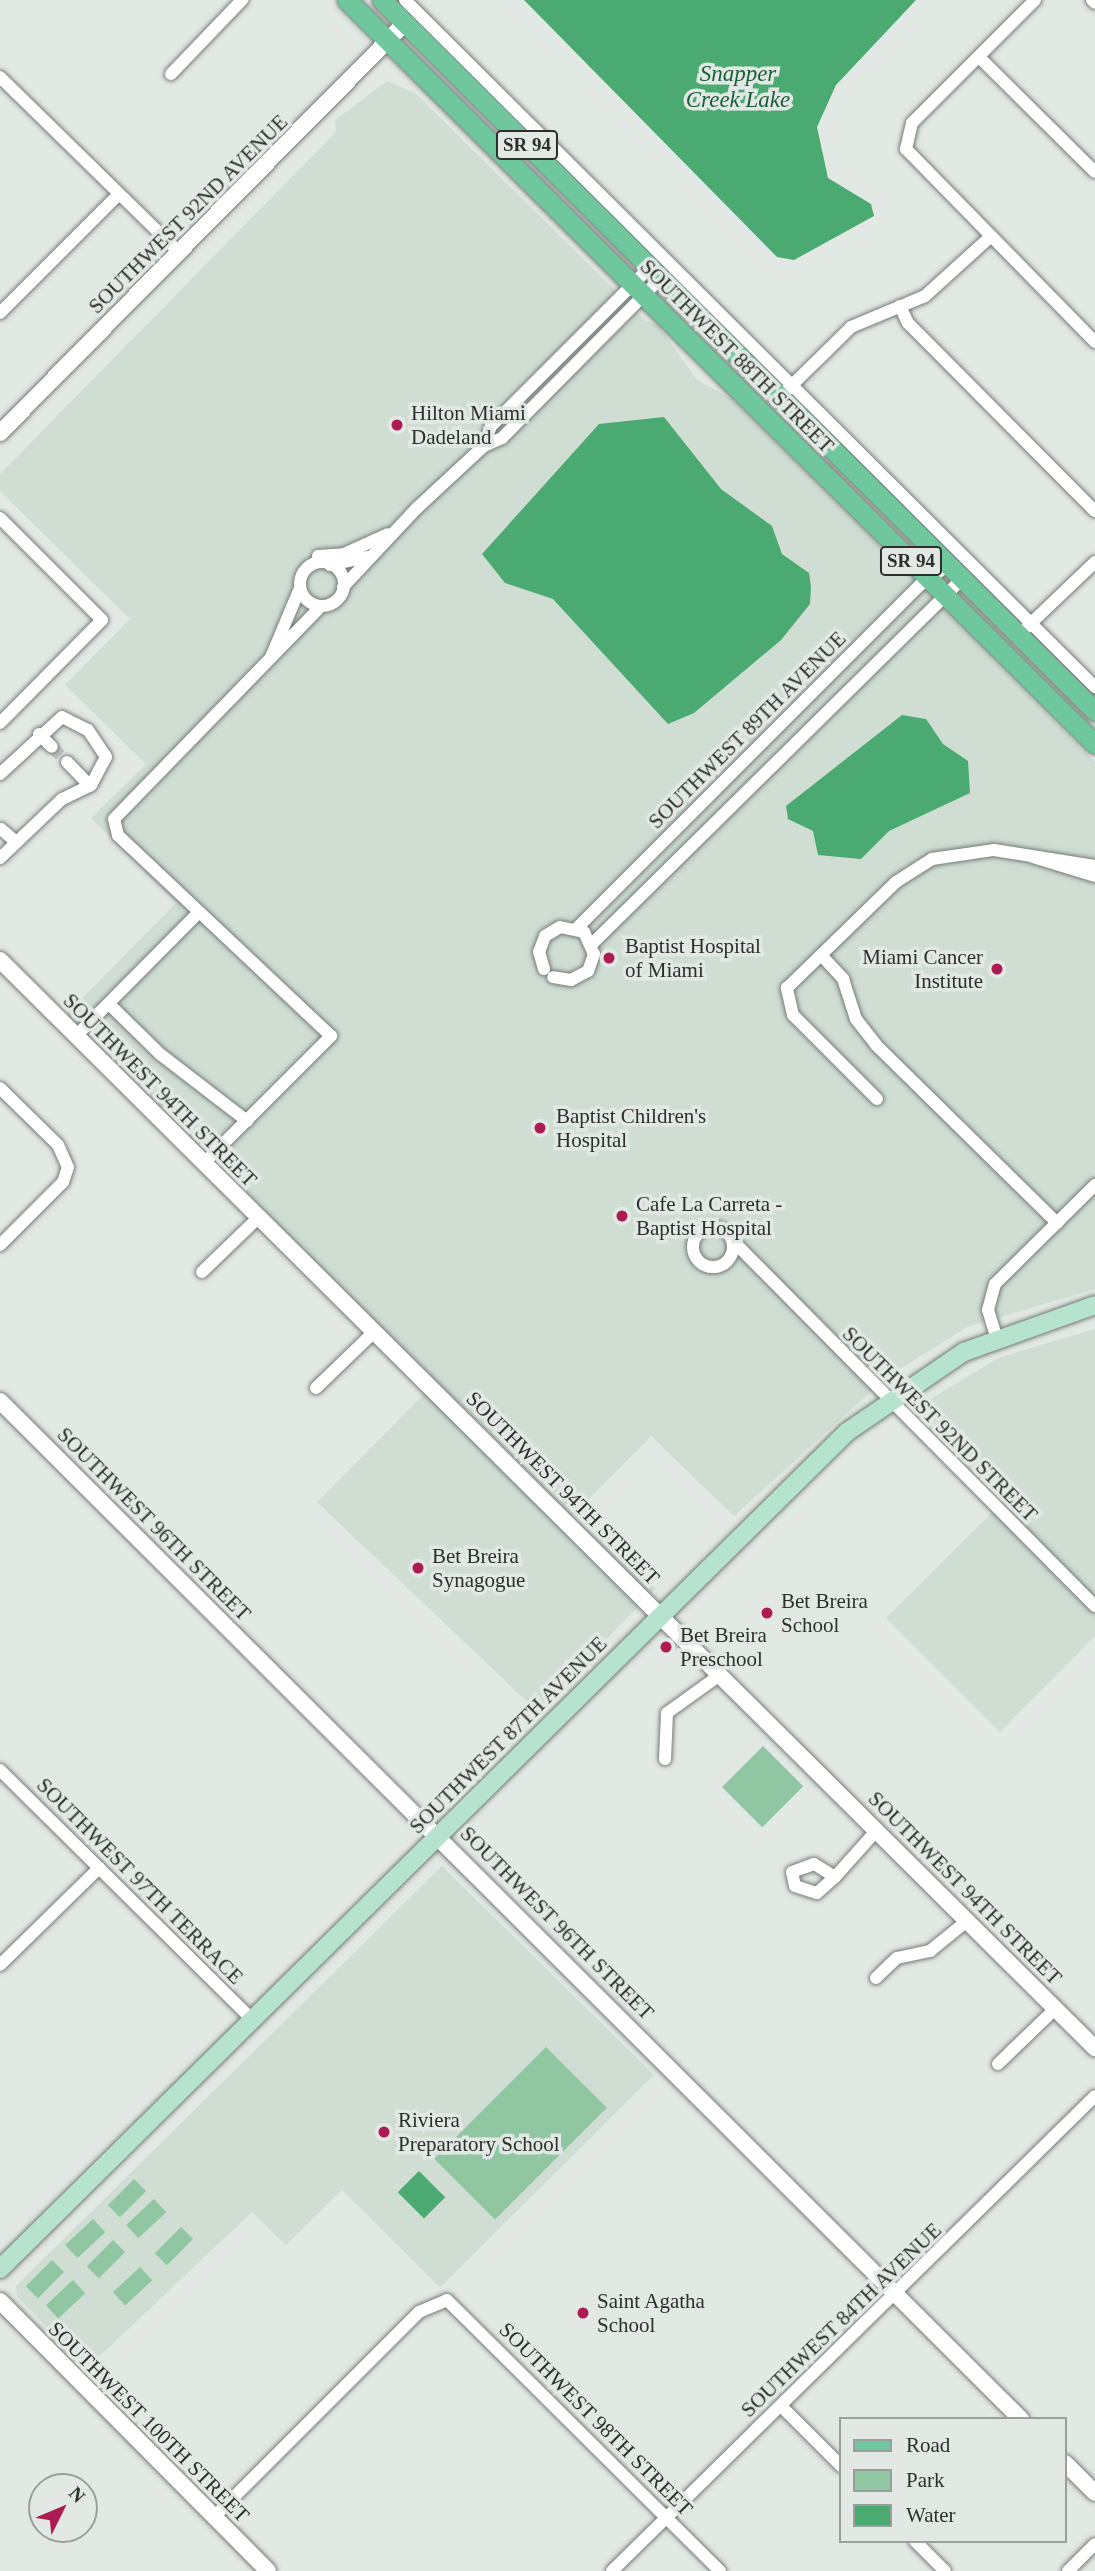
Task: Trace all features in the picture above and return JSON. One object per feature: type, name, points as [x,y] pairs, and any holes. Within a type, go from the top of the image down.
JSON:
[{"type":"main road","name":"SOUTHWEST 88TH STREET","points":[[347,0],[1095,744]]},
{"type":"main road","name":"SOUTHWEST 88TH STREET","points":[[382,0],[655,272],[786,391],[956,571],[1025,629],[1095,711]]},
{"type":"main road","points":[[777,428],[786,391]]},
{"type":"main road","name":"SOUTHWEST 87TH AVENUE","points":[[0,2269],[662,1615],[887,1399],[996,1336],[1095,1305]]},
{"type":"street","points":[[171,74],[242,0]]},
{"type":"street","name":"SOUTHWEST 88TH STREET","points":[[405,0],[786,391],[1025,629],[1095,687]]},
{"type":"street","points":[[1035,0],[906,131],[912,160],[1095,342]]},
{"type":"street","name":"SOUTHWEST 92ND AVENUE","points":[[0,433],[405,23]]},
{"type":"street","points":[[979,57],[1095,172]]},
{"type":"street","points":[[0,77],[180,253]]},
{"type":"street","points":[[0,313],[119,194]]},
{"type":"street","points":[[786,391],[851,327],[932,291],[990,237]]},
{"type":"street","points":[[204,1163],[331,1036],[118,835],[113,825],[120,808],[321,606],[334,602],[368,557],[484,446],[491,426],[655,272]]},
{"type":"street","points":[[900,306],[908,323],[1095,511]]},
{"type":"street","points":[[0,518],[102,620],[0,723]]},
{"type":"street","points":[[318,556],[344,554],[392,533]]},
{"type":"street","points":[[271,657],[307,568],[368,557]]},
{"type":"street","points":[[1025,629],[1095,562]]},
{"type":"street","points":[[330,565],[343,587]]},
{"type":"street","name":"SOUTHWEST 89TH AVENUE","points":[[593,944],[956,571]]},
{"type":"street","name":"SOUTHWEST 89TH AVENUE","points":[[939,588],[956,571]]},
{"type":"street","name":"SOUTHWEST 89TH AVENUE","points":[[577,928],[920,586],[939,588]]},
{"type":"street","points":[[300,588],[307,601],[321,606]]},
{"type":"street","points":[[0,774],[39,734],[62,717],[89,730],[106,762],[90,786],[62,799],[0,858]]},
{"type":"street","points":[[39,734],[52,747]]},
{"type":"street","points":[[67,762],[90,786]]},
{"type":"street","points":[[1,829],[16,842]]},
{"type":"street","points":[[877,1099],[787,1003],[788,988],[896,882],[932,859],[981,850],[1095,866]]},
{"type":"street","points":[[1033,857],[1095,876]]},
{"type":"street","points":[[76,1036],[198,913]]},
{"type":"street","points":[[560,927],[577,928],[593,944],[588,971],[572,981],[548,973],[539,952],[545,936],[560,927]]},
{"type":"street","points":[[821,955],[843,979],[856,1019],[876,1045],[1057,1223]]},
{"type":"street","name":"SOUTHWEST 94TH STREET","points":[[0,960],[722,1674],[1095,2048]]},
{"type":"street","points":[[109,1004],[160,1054],[247,1121]]},
{"type":"street","points":[[0,1088],[58,1144],[68,1167],[63,1182],[0,1245]]},
{"type":"street","points":[[996,1336],[988,1313],[993,1289],[1095,1185]]},
{"type":"street","points":[[202,1272],[259,1217]]},
{"type":"street","points":[[711,1226],[733,1241],[728,1261],[704,1265],[693,1244],[711,1226]]},
{"type":"street","name":"SOUTHWEST 92ND STREET","points":[[733,1241],[757,1270],[1095,1606]]},
{"type":"street","name":"SOUTHWEST 92ND STREET","points":[[728,1261],[757,1270]]},
{"type":"street","points":[[316,1388],[375,1331]]},
{"type":"street","name":"SOUTHWEST 96TH STREET","points":[[0,1401],[439,1834],[1019,2417]]},
{"type":"street","points":[[665,1759],[667,1713],[722,1674]]},
{"type":"street","name":"SOUTHWEST 97TH TERRACE","points":[[0,1770],[252,2019]]},
{"type":"street","points":[[835,1877],[877,1830]]},
{"type":"street","points":[[0,1965],[99,1868]]},
{"type":"street","points":[[876,1978],[897,1958],[930,1951],[968,1920]]},
{"type":"street","points":[[998,2064],[1056,2008]]},
{"type":"street","name":"SOUTHWEST 84TH AVENUE","points":[[612,2571],[1095,2096]]},
{"type":"street","name":"SOUTHWEST 98TH STREET","points":[[214,2517],[419,2312],[442,2300],[459,2307],[720,2571]]},
{"type":"street","name":"SOUTHWEST 100TH STREET","points":[[0,2301],[268,2571]]},
{"type":"street","points":[[781,2406],[839,2464]]},
{"type":"street","points":[[1067,2465],[1095,2493]]},
{"type":"street","points":[[917,2543],[945,2571]]},
{"type":"street","points":[[1068,2571],[1095,2544]]},
{"type":"shaded area","name":"Baptist Hospital of Miami","points":[[387,81],[415,93],[646,321],[657,324],[697,380],[732,399],[1095,762],[1095,1289],[967,1327],[886,1378],[734,1516],[651,1436],[572,1516],[656,1588],[537,1711],[317,1502],[435,1383],[65,1016],[176,903],[91,818],[146,764],[65,685],[130,619],[0,491],[0,474],[336,132],[335,120]]},
{"type":"shaded area","points":[[1095,1329],[1095,1636],[1000,1732],[886,1618],[1005,1500],[918,1407],[998,1358]]},
{"type":"shaded area","name":"Riviera Preparatory School","points":[[442,1866],[654,2075],[440,2287],[342,2190],[286,2245],[252,2212],[86,2369],[17,2296],[16,2286]]},
{"type":"green space","points":[[763,1746],[803,1786],[762,1827],[722,1787]]},
{"type":"green space","points":[[546,2047],[607,2108],[495,2220],[434,2159]]},
{"type":"green space","points":[[134,2179],[146,2191],[120,2217],[108,2205]]},
{"type":"green space","points":[[154,2199],[166,2212],[138,2238],[126,2225]]},
{"type":"green space","points":[[93,2219],[105,2232],[77,2258],[65,2245]]},
{"type":"green space","points":[[181,2227],[193,2239],[167,2265],[155,2253]]},
{"type":"green space","points":[[113,2240],[125,2252],[99,2278],[87,2266]]},
{"type":"green space","points":[[52,2260],[64,2272],[38,2298],[26,2286]]},
{"type":"green space","points":[[140,2267],[152,2280],[125,2305],[113,2292]]},
{"type":"green space","points":[[73,2280],[85,2293],[58,2318],[46,2305]]},
{"type":"water","name":"Snapper Creek Lake","points":[[524,0],[916,0],[836,85],[817,127],[828,178],[871,204],[874,216],[794,260],[777,257]]},
{"type":"water","points":[[664,417],[721,489],[772,526],[782,554],[809,573],[811,587],[810,604],[781,640],[694,713],[668,724],[553,599],[505,583],[482,554],[599,424]]},
{"type":"water","points":[[902,715],[926,719],[943,744],[968,761],[970,793],[889,831],[861,859],[818,855],[813,831],[788,819],[786,806]]},
{"type":"water","points":[[419,2171],[445,2197],[424,2218],[398,2192]]},
{"type":"tunnel","points":[[52,747],[67,762]]},
{"type":"place","name":"Hilton Miami Dadeland","points":[[397,425]]},
{"type":"place","name":"Baptist Hospital of Miami","points":[[609,958]]},
{"type":"place","name":"Miami Cancer Institute","points":[[997,969]]},
{"type":"place","name":"Baptist Children's Hospital","points":[[540,1128]]},
{"type":"place","name":"Cafe La Carreta - Baptist Hospital","points":[[622,1216]]},
{"type":"place","name":"Bet Breira Synagogue","points":[[418,1568]]},
{"type":"place","name":"Bet Breira School","points":[[767,1613]]},
{"type":"place","name":"Bet Breira Preschool","points":[[666,1647]]},
{"type":"place","name":"Riviera Preparatory School","points":[[384,2132]]},
{"type":"place","name":"Saint Agatha School","points":[[583,2313]]}]
